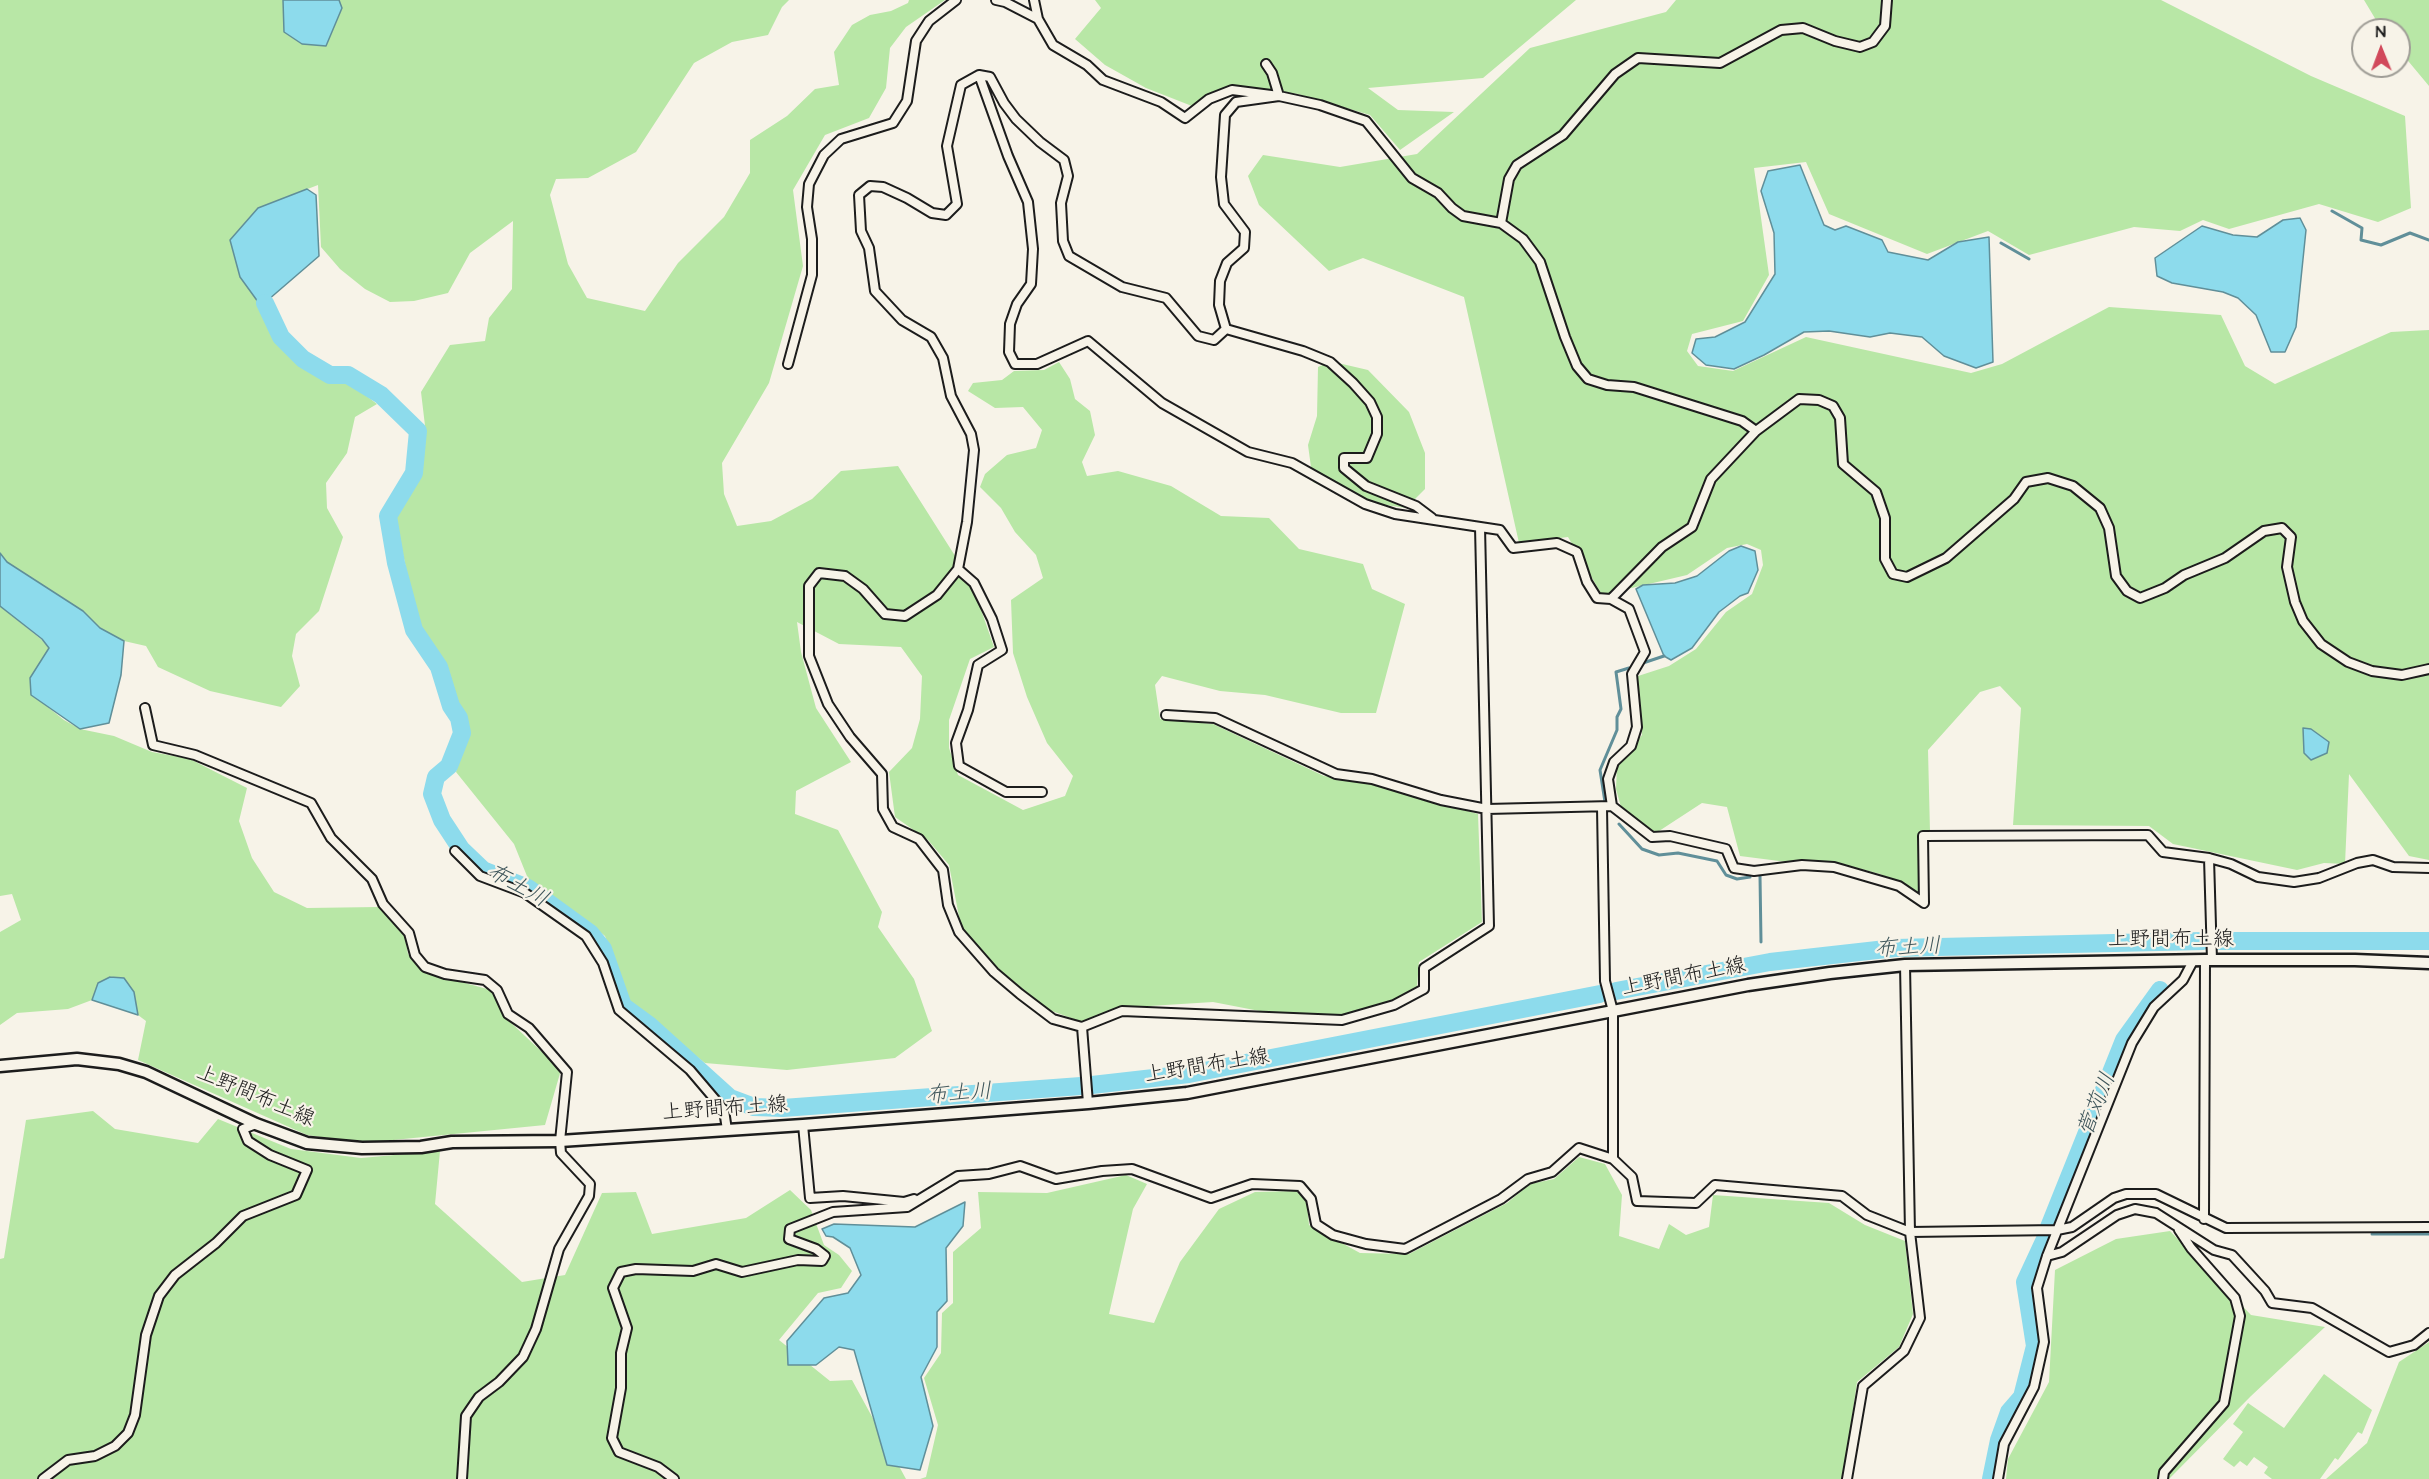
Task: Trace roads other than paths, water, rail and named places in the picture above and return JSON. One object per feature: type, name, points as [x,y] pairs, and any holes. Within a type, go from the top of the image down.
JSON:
[{"type":"main road","name":"上野間布土線","points":[[0,1066],[77,1059],[119,1064],[172,1083],[256,1124],[307,1143],[362,1148],[421,1147],[452,1142],[560,1140],[803,1125],[1187,1093],[1748,985],[1905,965],[2209,960],[2355,960],[2429,963]]},
{"type":"street","points":[[788,364],[812,275],[812,239],[807,207],[809,184],[824,155],[841,139],[893,123],[907,101],[916,41],[929,21],[956,0]]},
{"type":"street","points":[[996,0],[1005,2],[1038,19]]},
{"type":"street","points":[[1034,0],[1038,19],[1053,45],[1087,65],[1103,80],[1161,102],[1185,118],[1209,99],[1232,90],[1279,96],[1320,105],[1366,121],[1412,178],[1438,194],[1463,216],[1501,223],[1523,239],[1540,262],[1565,338],[1577,366],[1588,379],[1607,385],[1634,387],[1742,421],[1756,431]]},
{"type":"street","points":[[1501,223],[1509,179],[1517,165],[1563,135],[1615,74],[1638,58],[1720,63],[1781,30],[1803,28],[1835,41],[1860,47],[1873,42],[1886,26],[1887,0]]},
{"type":"street","points":[[1266,64],[1272,73],[1279,96]]},
{"type":"street","points":[[1226,329],[1214,340],[1198,336],[1166,298],[1122,287],[1069,256],[1064,241],[1061,203],[1068,176],[1064,160],[1040,142],[1016,119],[990,77],[979,75],[962,85],[947,146],[957,204],[946,215],[932,213],[883,187],[870,186],[860,195],[861,231],[869,248],[875,291],[902,320],[931,337],[943,358],[951,396],[971,434],[974,450],[967,522],[958,569],[936,595],[905,616],[885,614],[863,588],[845,576],[819,573],[809,586],[809,656],[828,704],[850,737],[882,774],[883,809],[893,827],[919,839],[944,870],[948,905],[959,932],[994,972],[1020,994],[1053,1019],[1082,1027],[1122,1011],[1342,1020],[1394,1005],[1424,989],[1424,968],[1489,926],[1480,527]]},
{"type":"street","points":[[979,75],[1008,156],[1028,202],[1033,249],[1031,284],[1017,304],[1010,324],[1009,352],[1015,364],[1037,364],[1088,341],[1162,403],[1248,452],[1292,463],[1365,504],[1395,514],[1500,530],[1513,548],[1557,543],[1577,552],[1587,582],[1597,598],[1611,599],[1629,609],[1645,652],[1632,674],[1638,727],[1631,746],[1614,762],[1608,779],[1612,806],[1652,837],[1670,836],[1726,849],[1734,868],[1754,871],[1802,865],[1834,867],[1899,886],[1924,903],[1923,836],[2148,835],[2163,852],[2209,858],[2231,864],[2258,877],[2294,882],[2319,878],[2357,863],[2373,860],[2393,867],[2429,868]]},
{"type":"street","points":[[1226,329],[1219,305],[1220,281],[1227,263],[1244,248],[1245,232],[1224,204],[1221,177],[1225,115],[1236,102],[1279,96]]},
{"type":"street","points":[[1226,329],[1303,351],[1330,362],[1371,402],[1377,417],[1377,434],[1367,458],[1344,458],[1344,468],[1366,486],[1416,506],[1436,520]]},
{"type":"street","points":[[1611,599],[1662,547],[1692,527],[1711,479],[1756,431],[1799,399],[1819,400],[1833,406],[1840,418],[1842,464],[1876,492],[1885,518],[1885,559],[1893,574],[1907,577],[1946,558],[2014,500],[2025,482],[2048,477],[2073,486],[2100,508],[2109,528],[2116,576],[2127,591],[2140,598],[2165,588],[2184,575],[2225,558],[2264,531],[2282,528],[2291,537],[2288,567],[2295,602],[2303,621],[2321,644],[2348,662],[2372,671],[2402,675],[2429,669]]},
{"type":"street","points":[[958,569],[974,582],[992,619],[1002,650],[978,665],[968,710],[956,743],[959,766],[1006,792],[1042,792]]},
{"type":"street","points":[[145,708],[153,745],[195,755],[311,803],[331,838],[372,879],[382,904],[409,933],[415,955],[425,967],[445,974],[485,980],[497,990],[508,1014],[529,1028],[567,1072],[560,1140],[561,1153],[590,1184],[589,1196],[559,1249],[536,1329],[523,1357],[499,1382],[479,1397],[466,1416],[462,1479]]},
{"type":"street","points":[[1166,715],[1215,718],[1336,774],[1372,779],[1441,800],[1487,809],[1612,806]]},
{"type":"street","points":[[1602,808],[1605,981],[1613,1011],[1613,1159]]},
{"type":"street","points":[[455,851],[480,876],[525,893],[586,936],[603,963],[619,1010],[690,1070],[724,1110],[727,1130]]},
{"type":"street","points":[[2204,1219],[2209,858]]},
{"type":"street","points":[[1998,1479],[2004,1444],[2034,1387],[2044,1342],[2037,1288],[2047,1256],[2132,1043],[2154,1007],[2183,980],[2193,961]]},
{"type":"street","points":[[1847,1479],[1863,1386],[1904,1350],[1920,1318],[1910,1232],[1905,965]]},
{"type":"street","points":[[1082,1027],[1088,1103]]},
{"type":"street","points":[[43,1479],[68,1460],[95,1456],[115,1446],[128,1433],[135,1415],[146,1335],[159,1296],[175,1275],[216,1243],[243,1216],[296,1195],[307,1170],[270,1155],[248,1141],[243,1129],[256,1124]]},
{"type":"street","points":[[803,1125],[810,1198],[843,1196],[904,1202],[921,1198]]},
{"type":"street","points":[[674,1479],[658,1467],[619,1452],[612,1438],[621,1388],[621,1353],[627,1328],[613,1288],[621,1272],[636,1269],[693,1272],[716,1264],[742,1272],[798,1260],[822,1261],[825,1256],[816,1249],[789,1239],[790,1229],[833,1212],[907,1207],[958,1176],[989,1174],[1020,1166],[1056,1179],[1102,1171],[1131,1169],[1211,1198],[1252,1184],[1300,1186],[1311,1199],[1316,1224],[1334,1235],[1366,1244],[1405,1249],[1501,1199],[1528,1179],[1552,1172],[1579,1148],[1613,1159],[1632,1177],[1637,1201],[1696,1203],[1714,1185],[1842,1196],[1867,1215],[1910,1232],[2057,1230],[2072,1227],[2114,1198],[2126,1194],[2156,1194],[2226,1228],[2429,1227]]},
{"type":"street","points":[[2047,1256],[2062,1252],[2117,1215],[2135,1209],[2156,1214],[2214,1250],[2232,1255],[2265,1291],[2272,1303],[2312,1308],[2389,1352],[2414,1345],[2429,1332]]},
{"type":"street","points":[[2163,1479],[2164,1472],[2224,1403],[2240,1316],[2235,1298],[2190,1248],[2176,1227]]},
{"type":"water","points":[[283,0],[339,0],[342,8],[326,46],[302,44],[284,32]]},
{"type":"water","points":[[1800,165],[1824,225],[1835,230],[1846,226],[1882,240],[1888,252],[1928,260],[1958,242],[1989,237],[1993,362],[1976,368],[1944,356],[1922,337],[1890,333],[1870,337],[1829,331],[1804,332],[1734,369],[1706,365],[1692,353],[1696,339],[1715,337],[1745,322],[1775,274],[1774,233],[1761,191],[1768,171]]},
{"type":"water","points":[[307,189],[316,195],[319,256],[261,306],[240,277],[230,240],[258,208]]},
{"type":"water","points":[[2300,218],[2306,230],[2296,327],[2285,352],[2271,352],[2256,315],[2238,298],[2223,292],[2172,283],[2157,276],[2155,258],[2202,226],[2233,235],[2257,237],[2283,220]]},
{"type":"water","points":[[1741,546],[1755,551],[1758,570],[1748,593],[1740,596],[1719,612],[1692,648],[1671,660],[1664,656],[1636,589],[1643,585],[1675,583],[1697,576],[1729,551]]},
{"type":"water","points":[[0,553],[7,562],[83,611],[100,628],[124,641],[121,675],[109,723],[80,729],[31,695],[30,678],[49,648],[42,639],[0,606]]},
{"type":"water","points":[[2303,728],[2311,729],[2329,742],[2327,753],[2311,760],[2304,753]]},
{"type":"water","points":[[110,977],[124,978],[134,992],[138,1015],[92,1000],[98,983]]},
{"type":"water","points":[[965,1202],[963,1226],[946,1248],[947,1301],[937,1312],[937,1347],[921,1377],[933,1426],[920,1470],[887,1465],[854,1350],[839,1347],[816,1365],[788,1365],[787,1341],[824,1298],[848,1293],[861,1275],[850,1248],[833,1237],[826,1236],[822,1229],[834,1224],[915,1227]]},
{"type":"waterway","points":[[2332,211],[2362,228],[2361,240],[2381,245],[2410,233],[2429,240]]},
{"type":"waterway","points":[[2001,243],[2029,259]]},
{"type":"waterway","name":"布土川","points":[[265,303],[281,337],[303,359],[330,375],[348,375],[381,395],[418,431],[414,473],[388,516],[396,563],[414,630],[439,667],[451,706],[459,718],[462,733],[449,766],[436,777],[432,794],[442,820],[461,849],[483,870],[528,888],[590,933],[603,949],[623,1006],[649,1025],[730,1098],[754,1107],[783,1108],[1081,1086]]},
{"type":"waterway","points":[[1643,663],[1664,656]]},
{"type":"waterway","points":[[1605,802],[1600,770],[1617,730],[1617,717],[1621,709],[1616,672],[1629,668]]},
{"type":"waterway","points":[[1619,824],[1642,849],[1659,855],[1678,853],[1717,861],[1726,875],[1737,879],[1750,877]]},
{"type":"waterway","points":[[1760,876],[1761,942]]},
{"type":"waterway","name":"布土川","points":[[1616,991],[1770,962],[1895,948],[2203,941]]},
{"type":"waterway","name":"布土川","points":[[2219,941],[2429,941]]},
{"type":"waterway","name":"菅苅川","points":[[2049,1227],[2124,1040],[2160,990]]},
{"type":"waterway","name":"布土川","points":[[1092,1085],[1189,1074],[1600,994]]},
{"type":"waterway","points":[[2372,1234],[2429,1234]]},
{"type":"waterway","name":"菅苅川","points":[[1991,1479],[1999,1440],[2009,1412],[2022,1397],[2035,1346],[2025,1282],[2045,1239]]}]
